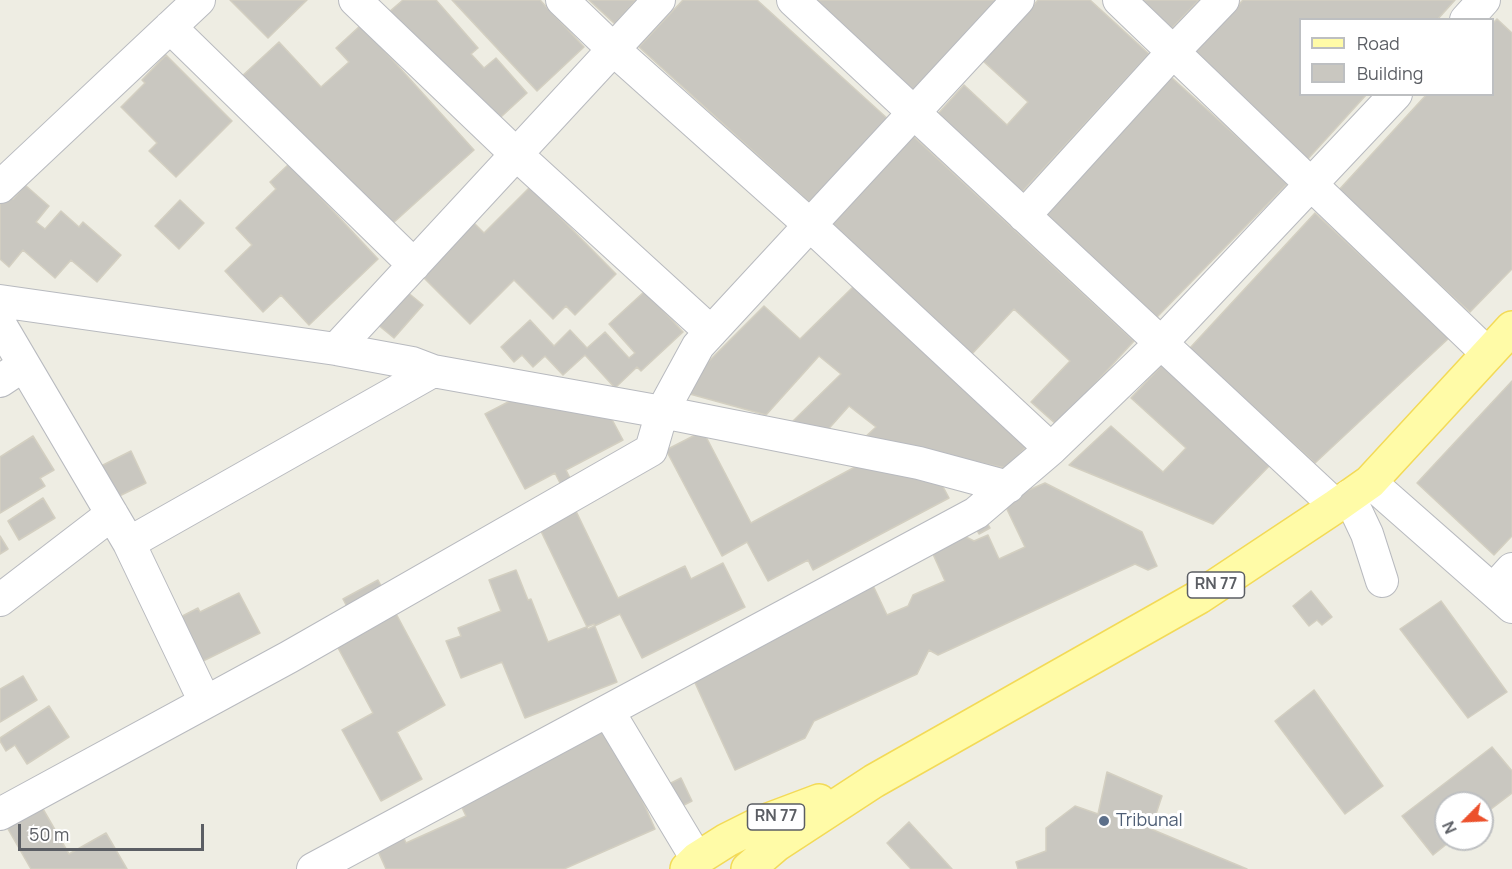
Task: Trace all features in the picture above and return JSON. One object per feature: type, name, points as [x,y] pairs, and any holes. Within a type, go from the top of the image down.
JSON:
[{"type":"main road","name":"RN 77","points":[[748,869],[776,845],[874,781],[1199,597],[1352,494],[1512,328]]},
{"type":"main road","name":"RN 77","points":[[692,864],[727,840],[763,822],[874,781]]},
{"type":"street","points":[[0,186],[199,0]]},
{"type":"street","points":[[355,0],[516,154],[711,332]]},
{"type":"street","points":[[562,0],[613,49],[810,225],[1051,449]]},
{"type":"street","points":[[336,349],[659,0]]},
{"type":"street","points":[[793,0],[1161,342],[1352,494],[1506,589]]},
{"type":"street","points":[[0,814],[205,702],[651,450],[662,412],[698,346],[1018,0]]},
{"type":"street","points":[[1119,0],[1488,354]]},
{"type":"street","points":[[1024,216],[1223,0]]},
{"type":"street","points":[[1468,18],[1484,0]]},
{"type":"street","points":[[170,27],[414,265]]},
{"type":"street","points":[[313,869],[976,513],[1051,449],[1161,342],[1394,96]]},
{"type":"street","points":[[0,302],[336,349],[412,363],[433,371],[662,412],[919,463],[1008,486]]},
{"type":"street","points":[[0,324],[12,373],[112,514],[129,543],[205,702]]},
{"type":"street","points":[[129,543],[433,371]]},
{"type":"street","points":[[1352,494],[1382,581]]},
{"type":"street","points":[[0,600],[112,514]]},
{"type":"street","points":[[608,711],[692,864]]},
{"type":"building","points":[[230,0],[307,0],[268,38]]},
{"type":"building","points":[[403,0],[436,0],[478,48],[471,54],[484,68],[496,58],[527,93],[490,127],[389,12]]},
{"type":"building","points":[[452,0],[540,0],[584,47],[537,91]]},
{"type":"building","points":[[589,0],[636,0],[615,24]]},
{"type":"building","points":[[683,0],[757,0],[889,120],[809,202],[639,47]]},
{"type":"building","points":[[809,0],[1000,0],[911,93]]},
{"type":"building","points":[[1038,0],[1090,0],[1149,54],[1020,194],[936,116],[964,85],[1007,125],[1028,102],[983,61]]},
{"type":"building","points":[[1139,0],[1199,0],[1170,30]]},
{"type":"building","points":[[1243,0],[1455,0],[1439,18],[1299,18],[1299,96],[1365,96],[1306,161],[1193,54]]},
{"type":"building","points":[[1497,19],[1512,33],[1512,269],[1470,312],[1337,192],[1425,96],[1494,96],[1494,22]]},
{"type":"building","points":[[361,25],[474,150],[382,233],[241,77],[279,42],[321,87],[349,62],[336,48]]},
{"type":"building","points":[[166,55],[232,121],[176,177],[149,151],[157,143],[121,107],[145,83],[142,80]]},
{"type":"building","points":[[1171,77],[1288,183],[1157,317],[1045,214]]},
{"type":"building","points":[[912,135],[1134,341],[1057,425],[1031,402],[1070,361],[1014,309],[971,355],[830,224]]},
{"type":"building","points":[[289,164],[378,259],[309,325],[281,295],[263,312],[225,271],[252,245],[236,228],[276,189],[270,182]]},
{"type":"building","points":[[25,185],[49,206],[36,222],[45,229],[61,211],[79,227],[83,222],[121,255],[97,282],[71,260],[55,278],[23,250],[9,267],[0,259],[0,194],[4,190],[13,199]]},
{"type":"building","points":[[530,187],[616,274],[575,315],[566,306],[553,319],[514,280],[470,324],[404,258],[457,206],[484,233]]},
{"type":"building","points":[[180,200],[204,223],[179,249],[155,226]]},
{"type":"building","points":[[1315,213],[1449,338],[1315,463],[1189,349]]},
{"type":"building","points":[[395,282],[423,305],[394,338],[366,315]]},
{"type":"building","points":[[854,286],[1029,444],[1006,468],[863,439],[876,427],[849,406],[824,434],[793,421],[841,374],[819,356],[766,415],[679,391],[764,306],[800,339]]},
{"type":"building","points":[[645,291],[683,332],[641,371],[637,367],[615,388],[585,355],[563,375],[545,356],[533,367],[522,355],[514,362],[501,347],[530,320],[554,346],[570,330],[587,348],[605,332],[629,358],[635,353],[609,324]]},
{"type":"building","points":[[1164,363],[1274,461],[1213,524],[1069,465],[1111,426],[1163,472],[1186,448],[1131,398]]},
{"type":"building","points":[[1512,381],[1512,536],[1494,555],[1417,483]]},
{"type":"building","points":[[535,388],[601,399],[623,440],[566,470],[571,480],[561,485],[555,473],[525,489],[485,414]]},
{"type":"building","points":[[703,431],[751,523],[881,453],[932,466],[949,498],[813,570],[808,560],[768,581],[747,542],[722,556],[666,450]]},
{"type":"building","points":[[33,436],[54,470],[40,478],[45,486],[0,513],[0,457]]},
{"type":"building","points":[[131,451],[146,483],[107,502],[91,471]]},
{"type":"building","points":[[1045,483],[1142,532],[1157,566],[1148,570],[1135,564],[938,655],[929,650],[917,674],[814,721],[805,738],[735,770],[685,661],[869,577],[887,615],[908,606],[913,595],[945,581],[928,543],[954,531],[974,541],[988,535],[999,559],[1025,547],[1003,501]]},
{"type":"building","points":[[43,498],[55,518],[19,540],[8,521]]},
{"type":"building","points":[[574,507],[618,598],[685,566],[691,579],[723,563],[745,607],[642,658],[620,614],[588,629],[538,525]]},
{"type":"building","points":[[984,517],[990,528],[979,534],[973,523]]},
{"type":"building","points":[[0,536],[8,549],[0,554]]},
{"type":"building","points":[[516,570],[528,600],[531,599],[548,642],[594,624],[617,682],[525,718],[502,662],[461,678],[446,641],[461,636],[458,628],[501,611],[489,580]]},
{"type":"building","points":[[378,580],[445,705],[397,732],[422,779],[381,801],[342,730],[373,713],[330,633],[354,620],[343,599]]},
{"type":"building","points":[[1311,591],[1332,617],[1322,625],[1317,620],[1309,626],[1293,606]]},
{"type":"building","points":[[239,593],[260,633],[199,663],[165,625],[198,608],[200,612]]},
{"type":"building","points":[[1441,601],[1507,692],[1468,718],[1400,629]]},
{"type":"building","points":[[23,676],[37,700],[0,722],[0,689]]},
{"type":"building","points":[[1314,690],[1383,786],[1345,814],[1275,721]]},
{"type":"building","points":[[49,706],[69,737],[27,764],[15,745],[6,751],[0,738]]},
{"type":"building","points":[[608,723],[655,829],[564,869],[386,869],[369,831],[396,819],[406,843],[466,816],[454,791]]},
{"type":"building","points":[[1492,747],[1512,771],[1512,793],[1494,807],[1494,791],[1435,791]]},
{"type":"building","name":"Tribunal","points":[[1107,772],[1162,796],[1151,829],[1247,869],[1018,869],[1016,862],[1046,851],[1046,828],[1075,806],[1098,814]]},
{"type":"building","points":[[681,778],[692,801],[678,808],[667,785]]},
{"type":"building","points":[[32,790],[69,854],[106,833],[127,869],[31,869],[0,815]]},
{"type":"building","points":[[1434,791],[1434,851],[1438,851],[1433,855],[1402,816]]},
{"type":"building","points":[[909,822],[952,869],[911,869],[887,843]]},
{"type":"place","name":"Tribunal","points":[[1104,821]]}]
